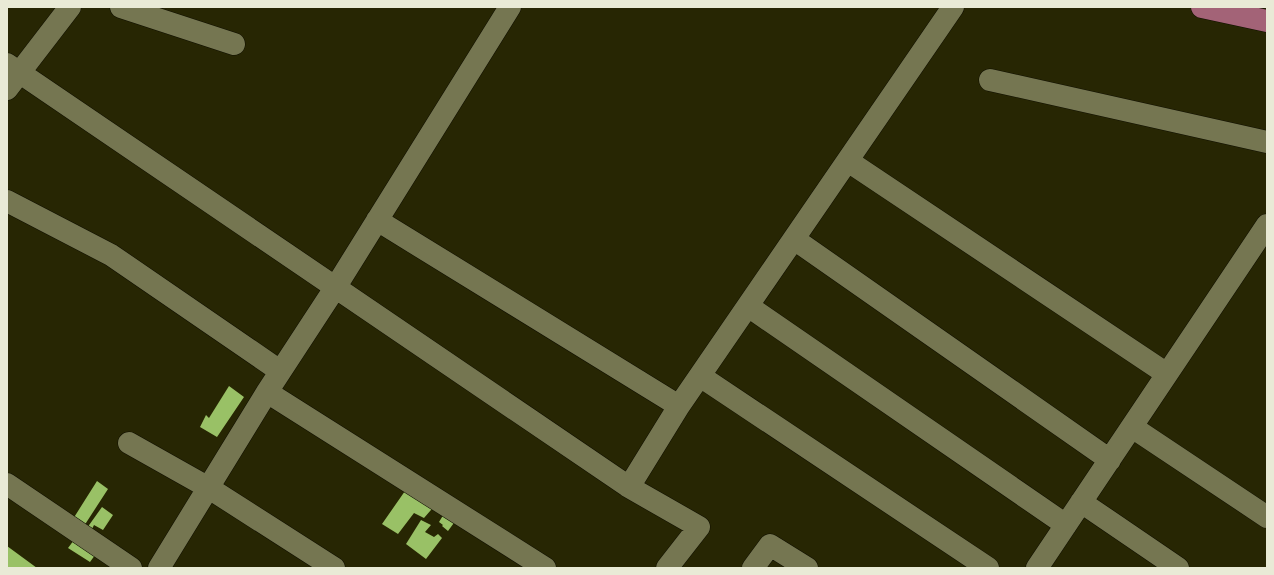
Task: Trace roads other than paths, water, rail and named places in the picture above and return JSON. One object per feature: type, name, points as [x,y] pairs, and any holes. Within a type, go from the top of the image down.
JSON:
[{"type":"main road","points":[[1215,8],[1267,21]]},
{"type":"street","points":[[70,7],[11,75],[335,288],[629,487],[699,527],[667,568]]},
{"type":"street","points":[[121,7],[234,44]]},
{"type":"street","points":[[159,568],[280,371],[335,288],[510,7]]},
{"type":"street","points":[[629,487],[679,406],[953,7]]},
{"type":"street","points":[[990,80],[1267,142]]},
{"type":"street","points":[[848,161],[1167,374]]},
{"type":"street","points":[[7,201],[111,255],[280,371]]},
{"type":"street","points":[[377,220],[679,406]]},
{"type":"street","points":[[1037,568],[1267,225]]},
{"type":"street","points":[[794,239],[1110,460]]},
{"type":"street","points":[[748,306],[1066,525]]},
{"type":"street","points":[[700,376],[988,568]]},
{"type":"street","points":[[267,392],[545,568]]},
{"type":"street","points":[[1132,427],[1267,517]]},
{"type":"street","points":[[129,443],[209,488],[334,568]]},
{"type":"street","points":[[7,484],[130,568]]},
{"type":"street","points":[[1081,502],[1178,568]]},
{"type":"street","points":[[753,568],[770,545],[807,568]]}]
